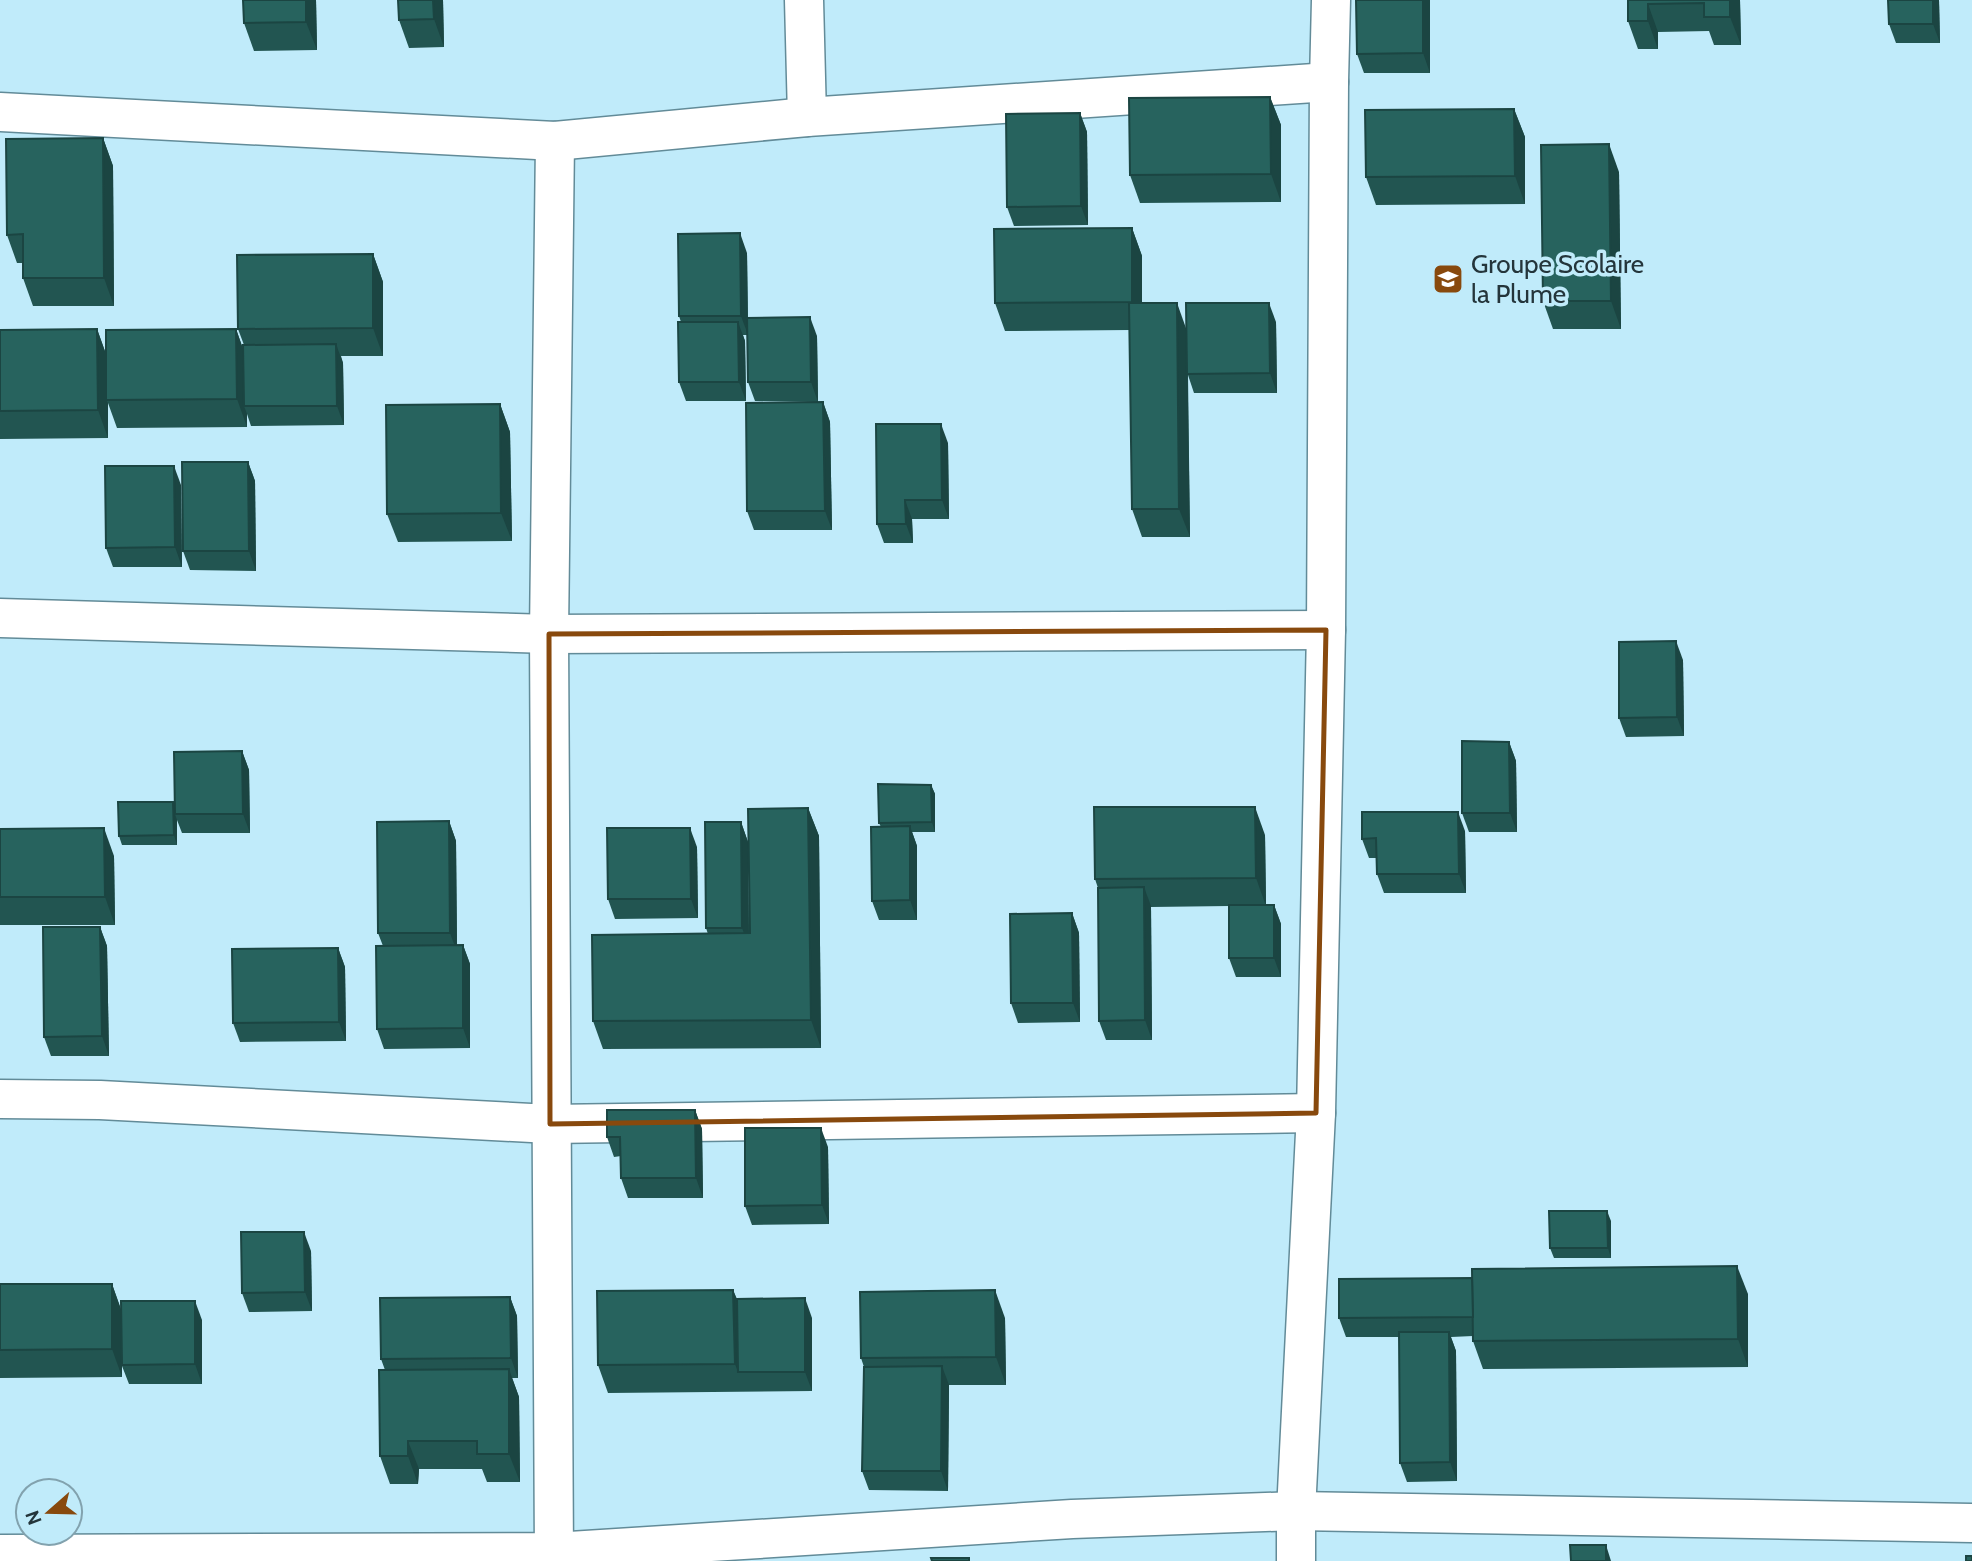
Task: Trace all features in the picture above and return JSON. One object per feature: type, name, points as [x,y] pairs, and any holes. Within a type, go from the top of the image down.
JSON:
[{"type":"street","points":[[804,0],[807,117]]},
{"type":"street","points":[[1296,1561],[1296,1511],[1316,1113],[1326,630],[1331,0]]},
{"type":"street","points":[[0,112],[555,141],[807,117],[1329,82]]},
{"type":"street","points":[[554,1557],[549,634],[555,141]]},
{"type":"street","points":[[0,618],[549,634],[1326,630]]},
{"type":"street","points":[[0,1099],[100,1100],[550,1124],[1316,1113]]},
{"type":"street","points":[[0,1554],[554,1557],[1072,1519],[1296,1511],[1972,1523]]},
{"type":"highlighted area","points":[[1326,630],[1316,1113],[550,1124],[549,634]]},
{"type":"building","points":[[243,0],[306,0],[306,22],[244,23]]},
{"type":"building","points":[[398,0],[433,0],[434,19],[399,20]]},
{"type":"building","points":[[1356,0],[1423,0],[1423,53],[1357,54]]},
{"type":"building","points":[[1628,0],[1730,0],[1730,17],[1704,17],[1704,3],[1648,4],[1648,21],[1628,21]]},
{"type":"building","points":[[1888,0],[1933,0],[1933,24],[1889,24]]},
{"type":"building","points":[[1270,97],[1271,174],[1130,175],[1129,98]]},
{"type":"building","points":[[1514,109],[1515,176],[1366,177],[1365,110]]},
{"type":"building","points":[[1080,113],[1081,206],[1007,207],[1006,114]]},
{"type":"building","points":[[103,138],[104,278],[23,278],[23,234],[7,235],[6,139]]},
{"type":"building","points":[[1609,144],[1611,301],[1543,301],[1541,145]]},
{"type":"building","points":[[1132,228],[1132,302],[995,303],[994,229]]},
{"type":"building","points":[[740,233],[741,316],[679,316],[678,234]]},
{"type":"building","points":[[373,254],[373,328],[238,329],[237,255]]},
{"type":"building","points":[[1129,303],[1177,303],[1179,509],[1132,509]]},
{"type":"building","points":[[1186,303],[1269,303],[1270,373],[1187,374]]},
{"type":"building","points":[[810,317],[811,382],[748,382],[747,318]]},
{"type":"building","points":[[678,322],[738,322],[739,382],[679,382]]},
{"type":"building","points":[[97,329],[98,410],[0,411],[0,330]]},
{"type":"building","points":[[236,329],[237,399],[106,400],[106,330]]},
{"type":"building","points":[[336,344],[337,406],[244,406],[243,345]]},
{"type":"building","points":[[823,402],[825,511],[747,511],[746,403]]},
{"type":"building","points":[[500,404],[501,513],[387,514],[386,405]]},
{"type":"building","points":[[876,424],[941,424],[942,500],[905,500],[906,524],[877,524]]},
{"type":"building","points":[[182,462],[248,462],[249,551],[183,551]]},
{"type":"building","points":[[105,466],[174,466],[175,547],[106,548]]},
{"type":"building","points":[[1676,641],[1677,717],[1619,718],[1619,642]]},
{"type":"building","points":[[1462,741],[1509,742],[1510,813],[1462,813]]},
{"type":"building","points":[[242,751],[243,814],[175,814],[174,752]]},
{"type":"building","points":[[878,784],[931,785],[932,822],[879,823]]},
{"type":"building","points":[[118,802],[173,802],[174,835],[119,836]]},
{"type":"building","points":[[1094,807],[1255,807],[1256,878],[1095,879]]},
{"type":"building","points":[[808,808],[811,1020],[593,1021],[592,935],[750,933],[748,809]]},
{"type":"building","points":[[1362,812],[1458,812],[1459,874],[1377,874],[1376,838],[1362,839]]},
{"type":"building","points":[[449,821],[450,933],[378,933],[377,822]]},
{"type":"building","points":[[705,822],[741,822],[742,928],[706,928]]},
{"type":"building","points":[[910,826],[910,900],[872,901],[871,827]]},
{"type":"building","points":[[104,828],[105,897],[0,897],[0,829]]},
{"type":"building","points":[[607,828],[690,828],[691,899],[608,899]]},
{"type":"building","points":[[1144,887],[1145,1020],[1099,1021],[1098,888]]},
{"type":"building","points":[[1229,905],[1274,905],[1274,958],[1229,958]]},
{"type":"building","points":[[1072,913],[1073,1003],[1011,1003],[1010,914]]},
{"type":"building","points":[[43,927],[100,927],[102,1036],[44,1037]]},
{"type":"building","points":[[463,945],[463,1028],[377,1029],[376,946]]},
{"type":"building","points":[[338,948],[339,1022],[233,1023],[232,949]]},
{"type":"building","points":[[607,1110],[695,1110],[696,1178],[621,1178],[620,1137],[607,1137]]},
{"type":"building","points":[[745,1128],[821,1128],[822,1205],[745,1206]]},
{"type":"building","points":[[1549,1211],[1607,1211],[1608,1248],[1550,1248]]},
{"type":"building","points":[[241,1232],[304,1232],[305,1292],[242,1293]]},
{"type":"building","points":[[1737,1266],[1738,1339],[1473,1341],[1472,1269]]},
{"type":"building","points":[[1472,1278],[1473,1317],[1339,1318],[1339,1279]]},
{"type":"building","points":[[0,1284],[112,1284],[112,1349],[0,1350]]},
{"type":"building","points":[[733,1290],[735,1364],[598,1365],[597,1291]]},
{"type":"building","points":[[995,1290],[996,1357],[861,1358],[860,1292]]},
{"type":"building","points":[[510,1297],[511,1358],[381,1359],[380,1298]]},
{"type":"building","points":[[805,1298],[805,1372],[738,1372],[737,1299]]},
{"type":"building","points":[[121,1301],[195,1301],[195,1364],[122,1365]]},
{"type":"building","points":[[1399,1332],[1449,1332],[1450,1462],[1400,1463]]},
{"type":"building","points":[[942,1366],[941,1471],[862,1471],[864,1367]]},
{"type":"building","points":[[509,1369],[509,1454],[477,1454],[477,1441],[408,1441],[408,1456],[380,1456],[379,1370]]},
{"type":"building","points":[[1570,1545],[1606,1545],[1606,1561],[1571,1561]]},
{"type":"building","points":[[931,1558],[969,1558],[969,1561],[932,1561]]},
{"type":"place","name":"Groupe Scolaire la Plume","points":[[1448,279]]}]
